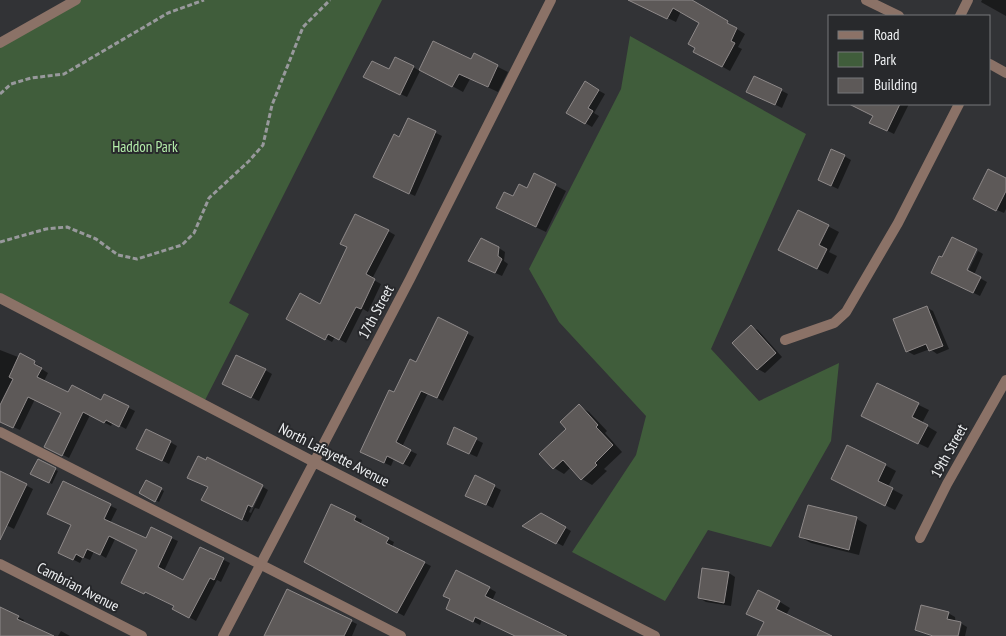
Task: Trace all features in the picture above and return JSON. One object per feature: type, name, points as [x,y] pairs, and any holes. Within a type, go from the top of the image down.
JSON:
[{"type":"street","points":[[0,43],[76,0]]},
{"type":"street","name":"17th Street","points":[[223,636],[414,271],[551,0]]},
{"type":"street","points":[[866,0],[897,15]]},
{"type":"street","points":[[960,15],[968,0]]},
{"type":"street","points":[[991,65],[1006,73]]},
{"type":"street","points":[[785,340],[834,324],[846,312],[898,224],[958,105]]},
{"type":"street","name":"North Lafayette Avenue","points":[[0,298],[314,462],[655,636]]},
{"type":"street","name":"19th Street","points":[[920,538],[947,484],[1006,380]]},
{"type":"street","points":[[0,432],[401,636]]},
{"type":"street","name":"Cambrian Avenue","points":[[0,564],[142,636]]},
{"type":"path","points":[[0,94],[11,84],[30,78],[64,74],[168,12],[204,0]]},
{"type":"path","points":[[0,242],[46,229],[67,227],[96,239],[118,255],[137,259],[182,245],[194,233],[209,198],[263,145],[272,105],[303,27],[330,0]]},
{"type":"green space","name":"Haddon Park","points":[[76,0],[382,0],[229,303],[249,314],[203,404],[0,298],[0,43]]},
{"type":"green space","points":[[630,36],[806,134],[711,349],[759,401],[839,363],[831,441],[771,547],[708,530],[665,601],[572,552],[636,455],[646,416],[559,322],[529,269],[621,89]]},
{"type":"building","points":[[628,0],[692,0],[728,21],[727,23],[737,28],[731,41],[735,43],[722,67],[693,52],[695,48],[688,44],[699,23],[673,8],[667,19]]},
{"type":"building","points":[[433,41],[471,59],[474,53],[498,65],[488,87],[459,74],[452,87],[419,70]]},
{"type":"building","points":[[395,57],[414,66],[400,95],[363,77],[372,61],[389,69]]},
{"type":"building","points":[[754,76],[782,89],[775,105],[746,92]]},
{"type":"building","points":[[585,81],[599,90],[588,108],[593,111],[585,124],[566,113]]},
{"type":"building","points":[[851,105],[900,105],[887,131],[869,123],[873,116]]},
{"type":"building","points":[[408,118],[436,131],[409,194],[373,177],[394,134],[399,137]]},
{"type":"building","points":[[831,149],[845,155],[831,186],[818,180]]},
{"type":"building","points":[[988,169],[1006,178],[1006,191],[996,211],[973,199]]},
{"type":"building","points":[[534,173],[556,184],[536,227],[496,208],[504,192],[513,196],[519,184],[527,188]]},
{"type":"building","points":[[798,210],[829,225],[819,245],[827,249],[817,269],[778,250]]},
{"type":"building","points":[[355,214],[389,230],[366,274],[375,279],[361,309],[356,307],[339,340],[328,334],[325,340],[286,319],[300,293],[320,304],[347,247],[340,244]]},
{"type":"building","points":[[952,237],[977,249],[967,270],[981,277],[973,293],[931,273],[939,256],[942,257]]},
{"type":"building","points":[[481,238],[499,247],[498,256],[502,259],[495,273],[468,261]]},
{"type":"building","points":[[927,306],[943,346],[929,351],[926,344],[906,352],[893,319]]},
{"type":"building","points":[[438,317],[468,332],[437,398],[421,391],[396,442],[411,450],[403,464],[387,456],[384,463],[360,452],[389,390],[394,392],[410,359],[416,362]]},
{"type":"building","points":[[751,325],[776,353],[757,370],[732,343]]},
{"type":"building","points":[[20,353],[35,361],[34,364],[42,368],[37,377],[68,392],[72,385],[101,400],[104,394],[129,406],[119,427],[106,420],[104,423],[83,412],[62,456],[44,447],[61,413],[28,397],[13,428],[0,422],[0,405],[13,379],[9,377]]},
{"type":"building","points":[[236,355],[266,369],[251,398],[222,384]]},
{"type":"building","points":[[877,383],[919,403],[912,417],[928,425],[918,444],[861,416]]},
{"type":"building","points":[[579,404],[598,425],[596,427],[613,445],[595,463],[597,465],[581,480],[563,460],[553,469],[539,454],[566,429],[560,422]]},
{"type":"building","points":[[454,427],[477,438],[469,454],[447,444]]},
{"type":"building","points":[[146,429],[171,441],[162,461],[136,449]]},
{"type":"building","points":[[847,445],[886,464],[878,481],[893,488],[885,506],[831,479]]},
{"type":"building","points":[[198,456],[206,460],[207,457],[263,485],[252,507],[248,505],[242,520],[201,500],[208,487],[187,478]]},
{"type":"building","points":[[38,459],[56,468],[49,483],[30,474]]},
{"type":"building","points":[[0,471],[27,484],[0,540]]},
{"type":"building","points":[[475,475],[495,485],[486,505],[465,496]]},
{"type":"building","points":[[146,480],[162,488],[155,502],[139,493]]},
{"type":"building","points":[[63,481],[111,504],[104,519],[146,538],[151,527],[172,537],[158,567],[183,580],[200,547],[224,558],[214,580],[210,578],[189,618],[172,609],[174,606],[121,583],[137,550],[109,536],[100,555],[87,549],[83,558],[76,554],[73,560],[58,553],[71,525],[47,514]]},
{"type":"building","points":[[331,504],[356,516],[354,520],[389,538],[386,543],[425,562],[397,613],[304,562]]},
{"type":"building","points":[[808,505],[857,517],[849,550],[799,537]]},
{"type":"building","points":[[541,513],[566,527],[556,544],[522,526]]},
{"type":"building","points":[[702,568],[729,572],[724,603],[698,598]]},
{"type":"building","points":[[456,570],[490,587],[485,596],[567,636],[515,636],[475,617],[473,622],[446,609],[450,599],[443,596]]},
{"type":"building","points":[[287,589],[352,620],[344,636],[264,636]]},
{"type":"building","points":[[758,590],[780,601],[776,609],[832,636],[757,636],[764,622],[746,614]]},
{"type":"building","points":[[921,605],[949,612],[947,619],[961,622],[958,636],[933,636],[915,630]]},
{"type":"building","points":[[0,607],[19,616],[17,619],[54,636],[0,636]]}]
